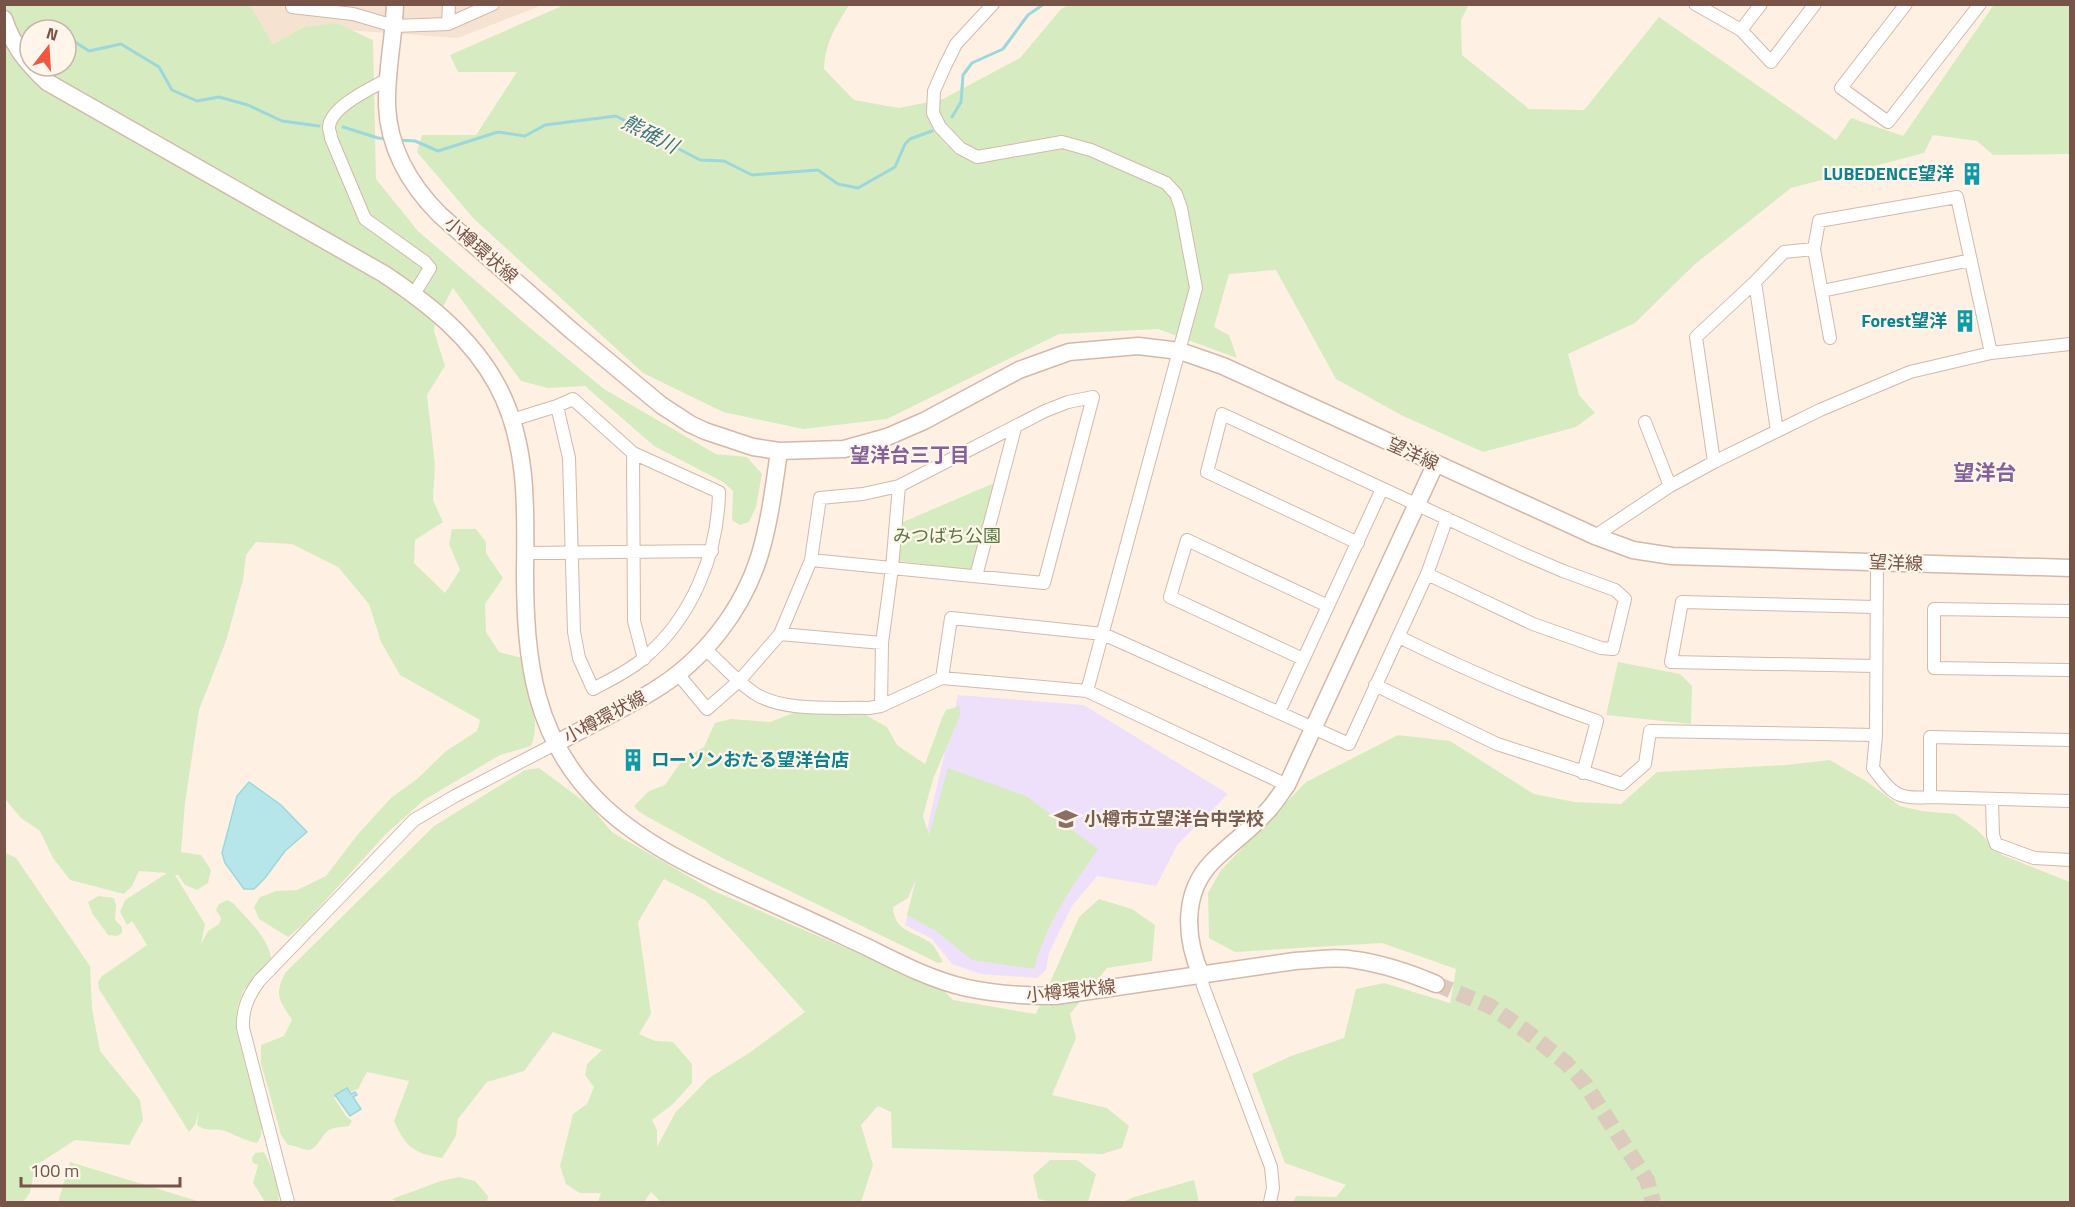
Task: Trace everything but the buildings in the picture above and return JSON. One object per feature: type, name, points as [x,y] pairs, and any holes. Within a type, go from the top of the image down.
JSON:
[{"type":"street","points":[[292,4],[292,8],[354,9],[394,26],[448,24],[494,4]]},
{"type":"street","name":"小樽環状線","points":[[395,4],[388,79],[389,124],[409,179],[424,198],[448,222],[626,378],[661,405],[705,431],[753,447],[778,451],[770,514],[760,555],[734,611],[705,649],[678,674],[649,694],[557,743],[584,786],[601,804],[642,837],[702,870],[921,973],[964,987],[1018,996],[1055,996],[1295,961],[1335,958],[1354,959],[1406,972],[1436,984]]},
{"type":"street","points":[[448,24],[449,4]]},
{"type":"street","points":[[993,4],[956,44],[934,91],[933,113],[940,128],[960,148],[977,157],[1062,142],[1091,150],[1166,183],[1176,194],[1196,288],[1087,691]]},
{"type":"street","points":[[1741,30],[1761,4]]},
{"type":"street","points":[[1704,6],[1741,30],[1771,62],[1815,4]]},
{"type":"street","points":[[1906,4],[1841,88],[1888,122],[1980,4]]},
{"type":"street","points":[[4,19],[21,56],[47,82],[384,274],[414,294],[464,337],[498,386],[512,420],[524,473],[527,634],[530,665],[535,693],[557,743],[414,820],[250,992],[244,1011],[243,1028],[288,1203]]},
{"type":"street","points":[[388,79],[343,105],[333,117],[329,127],[331,138],[365,219],[430,268],[414,294]]},
{"type":"street","points":[[1830,338],[1814,249],[1819,221],[1957,197],[1991,353]]},
{"type":"street","points":[[1714,462],[1696,337],[1784,252],[1814,249]]},
{"type":"street","points":[[1822,291],[1971,260]]},
{"type":"street","points":[[1755,282],[1777,431]]},
{"type":"street","points":[[1595,536],[1670,486],[1714,462],[1820,410],[1910,372],[1991,353],[2070,344]]},
{"type":"street","name":"望洋線","points":[[778,451],[844,449],[888,437],[924,421],[1018,370],[1069,352],[1138,346],[1180,351],[1223,366],[1434,465],[1595,536],[1633,550],[1672,556],[2070,568]]},
{"type":"street","points":[[678,674],[707,709],[740,680],[780,634],[812,560],[819,498],[862,494],[899,486],[1045,411],[1068,402],[1093,397],[1044,583],[812,560]]},
{"type":"street","points":[[512,420],[573,399],[633,453],[719,492],[719,510],[712,551],[704,572],[670,634],[644,659],[592,689],[579,658],[574,632],[569,458],[557,406]]},
{"type":"street","points":[[1358,543],[1207,472],[1222,414],[1563,571],[1615,590],[1625,599],[1613,649],[1601,648],[1533,624],[1427,574]]},
{"type":"street","points":[[1645,422],[1670,486]]},
{"type":"street","points":[[976,576],[1015,428]]},
{"type":"street","points":[[633,453],[634,621],[644,659]]},
{"type":"street","points":[[1270,1203],[1273,1188],[1271,1167],[1192,955],[1189,915],[1192,894],[1210,864],[1270,809],[1287,785],[1434,465]]},
{"type":"street","points":[[881,706],[882,643],[892,568],[899,486]]},
{"type":"street","points":[[1279,712],[1382,489]]},
{"type":"street","points":[[942,678],[951,618],[1103,634],[1348,744],[1427,574],[1447,518]]},
{"type":"street","points":[[1303,659],[1170,597],[1187,540],[1328,606]]},
{"type":"street","points":[[526,553],[712,551]]},
{"type":"street","points":[[1876,563],[1876,735],[1873,768],[1893,793],[1915,798],[2070,801]]},
{"type":"street","points":[[1875,607],[1682,602],[1671,662],[1875,666]]},
{"type":"street","points":[[2070,611],[1934,609],[1934,668],[2070,670]]},
{"type":"street","points":[[780,634],[882,643]]},
{"type":"street","points":[[1399,637],[1534,699],[1597,721],[1582,773]]},
{"type":"street","points":[[705,649],[754,693],[770,701],[788,705],[868,708],[881,706],[942,678],[1087,691],[1287,785]]},
{"type":"street","points":[[1375,685],[1497,744],[1622,784],[1645,764],[1650,730],[1876,735]]},
{"type":"street","points":[[1930,797],[1930,737],[2070,740]]},
{"type":"street","points":[[1992,800],[1992,835],[1996,844],[2034,858],[2070,860]]},
{"type":"shaded area","points":[[250,5],[543,5],[458,38],[304,27],[273,44]]},
{"type":"shaded area","name":"小樽市立望洋台中学校","points":[[958,695],[1084,705],[1228,794],[1178,844],[1156,886],[1097,876],[1072,906],[1049,953],[1046,970],[1037,978],[981,974],[952,964],[932,939],[905,925]]},
{"type":"green space","points":[[1469,4],[1461,20],[1462,55],[1529,109],[1584,110],[1659,17],[1836,140],[1851,118],[1903,136],[1993,6],[2070,5],[2070,154],[1993,155],[1977,141],[1933,135],[1924,153],[1791,188],[1694,265],[1635,323],[1568,354],[1579,395],[1595,413],[1576,427],[1483,452],[1401,415],[1336,379],[1276,270],[1229,274],[1214,327],[1229,335],[1237,358],[1158,329],[1059,334],[887,419],[803,429],[723,412],[643,373],[474,219],[417,152],[422,135],[476,135],[517,72],[458,72],[450,55],[564,5],[849,5],[829,43],[824,69],[854,100],[899,108],[943,99],[1020,58],[1061,9],[1069,5]]},
{"type":"green space","points":[[4,5],[250,5],[273,44],[304,27],[336,23],[373,40],[376,179],[418,231],[604,389],[716,454],[747,457],[762,474],[756,507],[749,522],[740,525],[732,520],[733,491],[723,482],[654,446],[585,386],[548,388],[521,381],[453,288],[435,322],[434,331],[445,366],[427,395],[435,464],[433,500],[443,522],[415,540],[414,563],[445,593],[460,570],[449,544],[452,529],[476,529],[486,542],[486,553],[503,578],[485,604],[486,632],[499,652],[522,658],[534,713],[534,735],[531,746],[500,755],[424,800],[386,834],[304,924],[288,937],[259,919],[254,907],[260,897],[276,891],[297,890],[326,876],[358,834],[391,798],[417,779],[446,751],[477,731],[480,720],[400,675],[381,642],[369,604],[338,567],[292,544],[256,542],[246,555],[243,580],[226,641],[199,710],[185,803],[181,852],[201,855],[211,870],[208,883],[197,890],[185,885],[178,875],[175,875],[205,924],[201,944],[208,931],[219,924],[221,918],[216,910],[219,904],[227,900],[233,903],[256,929],[269,951],[271,958],[243,991],[237,1009],[236,1030],[262,1127],[257,1143],[225,1131],[197,1125],[199,1111],[195,1125],[189,1132],[99,989],[98,982],[102,976],[147,945],[132,921],[127,925],[120,912],[125,900],[167,873],[139,871],[132,886],[124,894],[70,880],[53,858],[40,831],[21,818],[5,799]]},
{"type":"green space","name":"みつばち公園","points":[[994,483],[971,570],[899,561],[903,522]]},
{"type":"green space","points":[[1618,662],[1680,674],[1692,686],[1691,724],[1606,715]]},
{"type":"green space","points":[[960,706],[960,716],[933,779],[923,816],[929,835],[948,768],[1026,796],[1098,849],[1069,892],[1053,921],[1034,969],[972,960],[936,931],[907,915],[917,877],[908,898],[893,907],[894,916],[902,927],[933,945],[943,962],[938,963],[724,859],[646,816],[634,806],[649,791],[665,785],[683,759],[704,747],[715,723],[731,719],[770,722],[796,712],[864,714],[887,727],[897,745],[925,764],[946,710]]},
{"type":"green space","points":[[1398,735],[1450,741],[1534,794],[1575,802],[1621,804],[1657,772],[1785,765],[1830,760],[1866,781],[1900,806],[1955,814],[1976,829],[2002,855],[2070,882],[2070,1202],[1293,1202],[1296,1196],[1336,1197],[1346,1185],[1285,1163],[1252,1074],[1291,1056],[1344,1038],[1356,989],[1384,983],[1450,1003],[1456,969],[1382,943],[1235,952],[1209,938],[1208,893],[1221,870],[1306,782]]},
{"type":"green space","points":[[539,768],[589,805],[612,832],[714,891],[943,990],[953,1000],[1036,1014],[1079,917],[1099,899],[1132,909],[1155,925],[1152,961],[1107,968],[1070,1014],[1076,1038],[1052,1095],[1107,1108],[1129,1126],[1122,1148],[1102,1154],[892,1148],[891,1112],[878,1106],[861,1125],[873,1165],[861,1202],[661,1202],[651,1192],[644,1202],[598,1202],[601,1193],[580,1193],[566,1184],[560,1166],[573,1114],[587,1104],[594,1087],[585,1075],[587,1064],[602,1050],[553,1032],[524,1071],[487,1082],[458,1119],[456,1136],[442,1158],[424,1154],[412,1148],[394,1121],[409,1081],[367,1072],[358,1089],[334,1098],[352,1121],[349,1126],[329,1130],[310,1150],[288,1145],[281,1135],[261,1063],[261,1045],[284,1036],[292,1020],[279,993],[285,973],[434,826],[525,770]],"holes":[[[664,879],[705,900],[805,1012],[749,1053],[709,1078],[675,1113],[657,1147],[657,1130],[652,1120],[673,1104],[692,1083],[692,1064],[673,1042],[655,1041],[639,1034],[651,1014],[638,922]]]},
{"type":"green space","points":[[4,852],[16,858],[90,966],[92,1008],[100,1051],[140,1100],[143,1120],[129,1145],[75,1140],[35,1166],[30,1193],[23,1202],[5,1202]]},
{"type":"green space","points":[[98,896],[114,898],[115,920],[122,927],[122,933],[117,936],[108,935],[92,913],[88,902]]},
{"type":"green space","points":[[264,1152],[278,1189],[279,1202],[265,1202],[253,1183],[258,1165],[253,1163],[252,1158],[255,1153]]},
{"type":"green space","points":[[1050,1160],[1077,1160],[1096,1174],[1088,1202],[1053,1202],[1038,1199],[1033,1175]]},
{"type":"green space","points":[[70,1162],[201,1202],[58,1202]]},
{"type":"green space","points":[[459,1177],[475,1181],[488,1196],[487,1202],[397,1202],[392,1199],[441,1181]]},
{"type":"green space","points":[[1194,1180],[1199,1202],[1123,1202],[1134,1197]]},
{"type":"water","points":[[249,782],[281,805],[307,832],[285,851],[254,889],[244,889],[225,863],[222,853],[237,796]]},
{"type":"water","points":[[347,1088],[351,1094],[355,1092],[357,1095],[353,1097],[361,1109],[350,1116],[335,1095]]},
{"type":"waterway","name":"熊碓川","points":[[952,117],[961,102],[963,75],[972,63],[1003,49],[1028,15],[1044,4]]},
{"type":"waterway","name":"熊碓川","points":[[78,44],[89,51],[121,44],[159,67],[172,90],[197,101],[219,97],[248,105],[282,121],[319,126]]},
{"type":"waterway","name":"熊碓川","points":[[397,140],[415,141],[438,151],[498,132],[525,136],[545,125],[616,116],[700,160],[724,161],[752,175],[818,170],[838,184],[858,188],[895,167],[905,144],[910,139],[932,131]]},
{"type":"waterway","name":"熊碓川","points":[[343,127],[388,139]]},
{"type":"tunnel","points":[[1436,984],[1490,1006],[1566,1063],[1585,1084],[1647,1180],[1653,1202]]},
{"type":"place","name":"LUBEDENCE望洋","points":[[1972,174]]},
{"type":"place","name":"Forest望洋","points":[[1965,321]]},
{"type":"place","name":"ローソンおたる望洋台店","points":[[633,760]]},
{"type":"place","name":"小樽市立望洋台中学校","points":[[1066,819]]},
{"type":"district","name":"望洋台三丁目","points":[[910,455]]},
{"type":"district","name":"望洋台","points":[[1985,473]]}]
